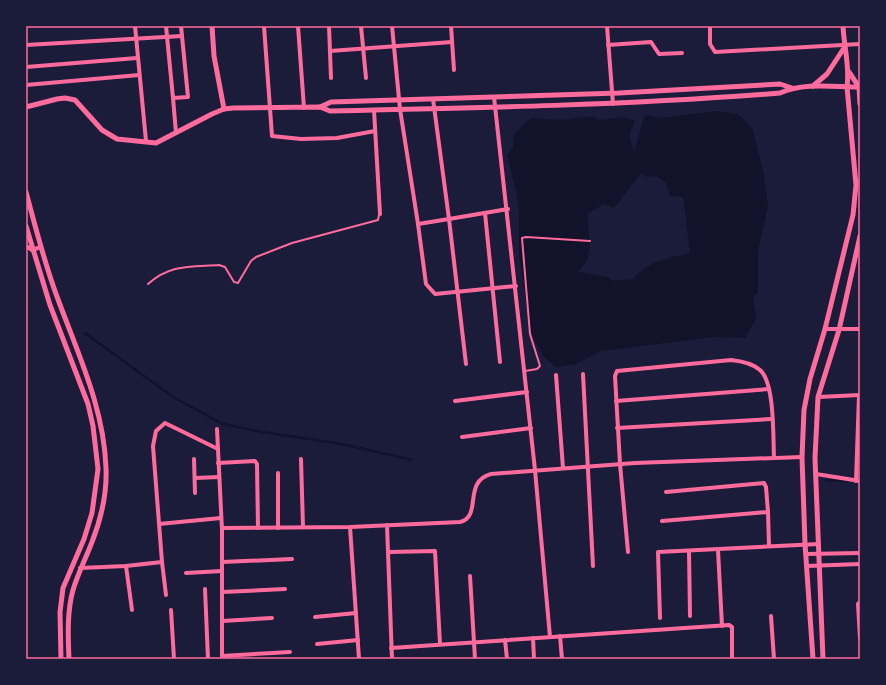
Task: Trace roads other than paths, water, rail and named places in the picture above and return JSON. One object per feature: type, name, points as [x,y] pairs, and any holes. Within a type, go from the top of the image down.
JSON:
[{"type":"street","points":[[135,26],[135,39],[146,141]]},
{"type":"street","points":[[166,26],[176,133]]},
{"type":"street","points":[[173,98],[188,97],[181,26]]},
{"type":"street","points":[[212,26],[214,56],[224,109]]},
{"type":"street","points":[[264,26],[270,134],[274,137],[289,136],[300,139],[337,138],[375,131]]},
{"type":"street","points":[[298,26],[304,108]]},
{"type":"street","points":[[330,26],[331,78]]},
{"type":"street","points":[[361,26],[366,78]]},
{"type":"street","points":[[392,26],[400,109],[425,277],[428,288],[431,292],[438,295],[516,286]]},
{"type":"street","points":[[451,26],[454,70]]},
{"type":"street","points":[[607,26],[613,104]]},
{"type":"street","points":[[710,26],[710,44],[715,52],[860,44]]},
{"type":"street","points":[[813,659],[805,544],[802,457],[805,402],[850,231],[855,203],[856,185],[847,87],[849,72],[842,26]]},
{"type":"street","points":[[26,45],[182,36]]},
{"type":"street","points":[[330,52],[452,42]]},
{"type":"street","points":[[608,45],[650,42],[659,54],[682,53]]},
{"type":"street","points":[[813,86],[827,74],[844,46]]},
{"type":"street","points":[[26,67],[137,58]]},
{"type":"street","points":[[849,72],[859,87],[860,104]]},
{"type":"street","points":[[26,85],[140,75]]},
{"type":"street","points":[[26,106],[65,98],[75,100],[102,130],[117,139],[156,142],[224,109],[304,108],[320,107],[331,102],[612,93],[780,84],[792,88]]},
{"type":"street","points":[[320,107],[330,111],[613,104],[780,93],[792,88],[813,86],[859,87]]},
{"type":"street","points":[[494,97],[494,108],[508,209],[531,428],[550,637]]},
{"type":"street","points":[[433,99],[433,109],[449,219],[466,364]]},
{"type":"street","points":[[374,110],[380,214]]},
{"type":"street","points":[[26,192],[40,247],[58,301],[88,380],[101,424],[106,467],[106,488],[92,542],[80,568],[73,591],[70,612],[69,659]]},
{"type":"street","points":[[418,224],[508,209]]},
{"type":"street","points":[[485,213],[500,362]]},
{"type":"street","points":[[26,226],[32,250],[50,305],[88,404],[93,426],[98,469],[92,513],[84,539],[63,588],[60,612],[61,659]]},
{"type":"street","points":[[823,659],[815,435],[818,397],[839,330],[857,263],[860,236]]},
{"type":"street","points":[[26,246],[32,250]]},
{"type":"street","points":[[32,250],[40,247]]},
{"type":"street","points":[[825,329],[860,329]]},
{"type":"street","points":[[628,552],[617,428],[615,376],[618,372],[731,360],[743,361],[761,370],[769,389],[774,458]]},
{"type":"street","points":[[584,374],[593,566]]},
{"type":"street","points":[[556,375],[563,468]]},
{"type":"street","points":[[616,401],[769,389]]},
{"type":"street","points":[[455,401],[527,392]]},
{"type":"street","points":[[816,474],[858,481],[859,395],[818,397]]},
{"type":"street","points":[[617,428],[771,419]]},
{"type":"street","points":[[166,595],[153,446],[156,431],[165,423],[218,450]]},
{"type":"street","points":[[462,437],[531,428]]},
{"type":"street","points":[[217,430],[222,532],[222,658],[290,652]]},
{"type":"street","points":[[222,532],[222,528],[350,527],[464,521],[472,510],[475,487],[483,477],[491,474],[620,464],[802,457]]},
{"type":"street","points":[[194,459],[195,493]]},
{"type":"street","points":[[301,459],[303,528]]},
{"type":"street","points":[[218,463],[255,461],[257,464],[258,528]]},
{"type":"street","points":[[278,473],[278,528]]},
{"type":"street","points":[[195,478],[219,477]]},
{"type":"street","points":[[666,492],[764,484],[766,487],[769,546]]},
{"type":"street","points":[[662,521],[768,512]]},
{"type":"street","points":[[159,524],[221,518]]},
{"type":"street","points":[[387,525],[392,659]]},
{"type":"street","points":[[350,527],[359,659]]},
{"type":"street","points":[[660,618],[658,552],[819,544]]},
{"type":"street","points":[[718,550],[722,626]]},
{"type":"street","points":[[389,552],[435,551],[440,644]]},
{"type":"street","points":[[689,551],[690,616]]},
{"type":"street","points":[[806,554],[860,553]]},
{"type":"street","points":[[222,562],[292,559]]},
{"type":"street","points":[[80,568],[126,566],[162,562]]},
{"type":"street","points":[[807,566],[860,564]]},
{"type":"street","points":[[126,566],[132,610]]},
{"type":"street","points":[[186,573],[222,571]]},
{"type":"street","points":[[470,576],[475,659]]},
{"type":"street","points":[[63,588],[73,591]]},
{"type":"street","points":[[222,592],[285,589]]},
{"type":"street","points":[[205,590],[208,659]]},
{"type":"street","points":[[860,602],[858,604],[860,638]]},
{"type":"street","points":[[171,610],[174,659]]},
{"type":"street","points":[[315,617],[356,613]]},
{"type":"street","points":[[771,616],[774,659]]},
{"type":"street","points":[[222,621],[272,618]]},
{"type":"street","points":[[391,648],[729,625],[732,628],[732,659]]},
{"type":"street","points":[[560,636],[562,659]]},
{"type":"street","points":[[533,638],[534,659]]},
{"type":"street","points":[[317,644],[358,640]]},
{"type":"street","points":[[505,640],[507,659]]},
{"type":"lane","points":[[148,284],[166,271],[174,268],[219,265],[225,267],[234,282],[238,283],[256,257],[292,243],[378,220],[380,214]]},
{"type":"lane","points":[[525,371],[537,369],[540,366],[530,334],[522,238],[590,241]]},
{"type":"waterway","points":[[85,333],[173,397],[223,424],[262,432],[342,444],[412,460]]},
{"type":"waterway","points":[[826,480],[848,481]]}]
